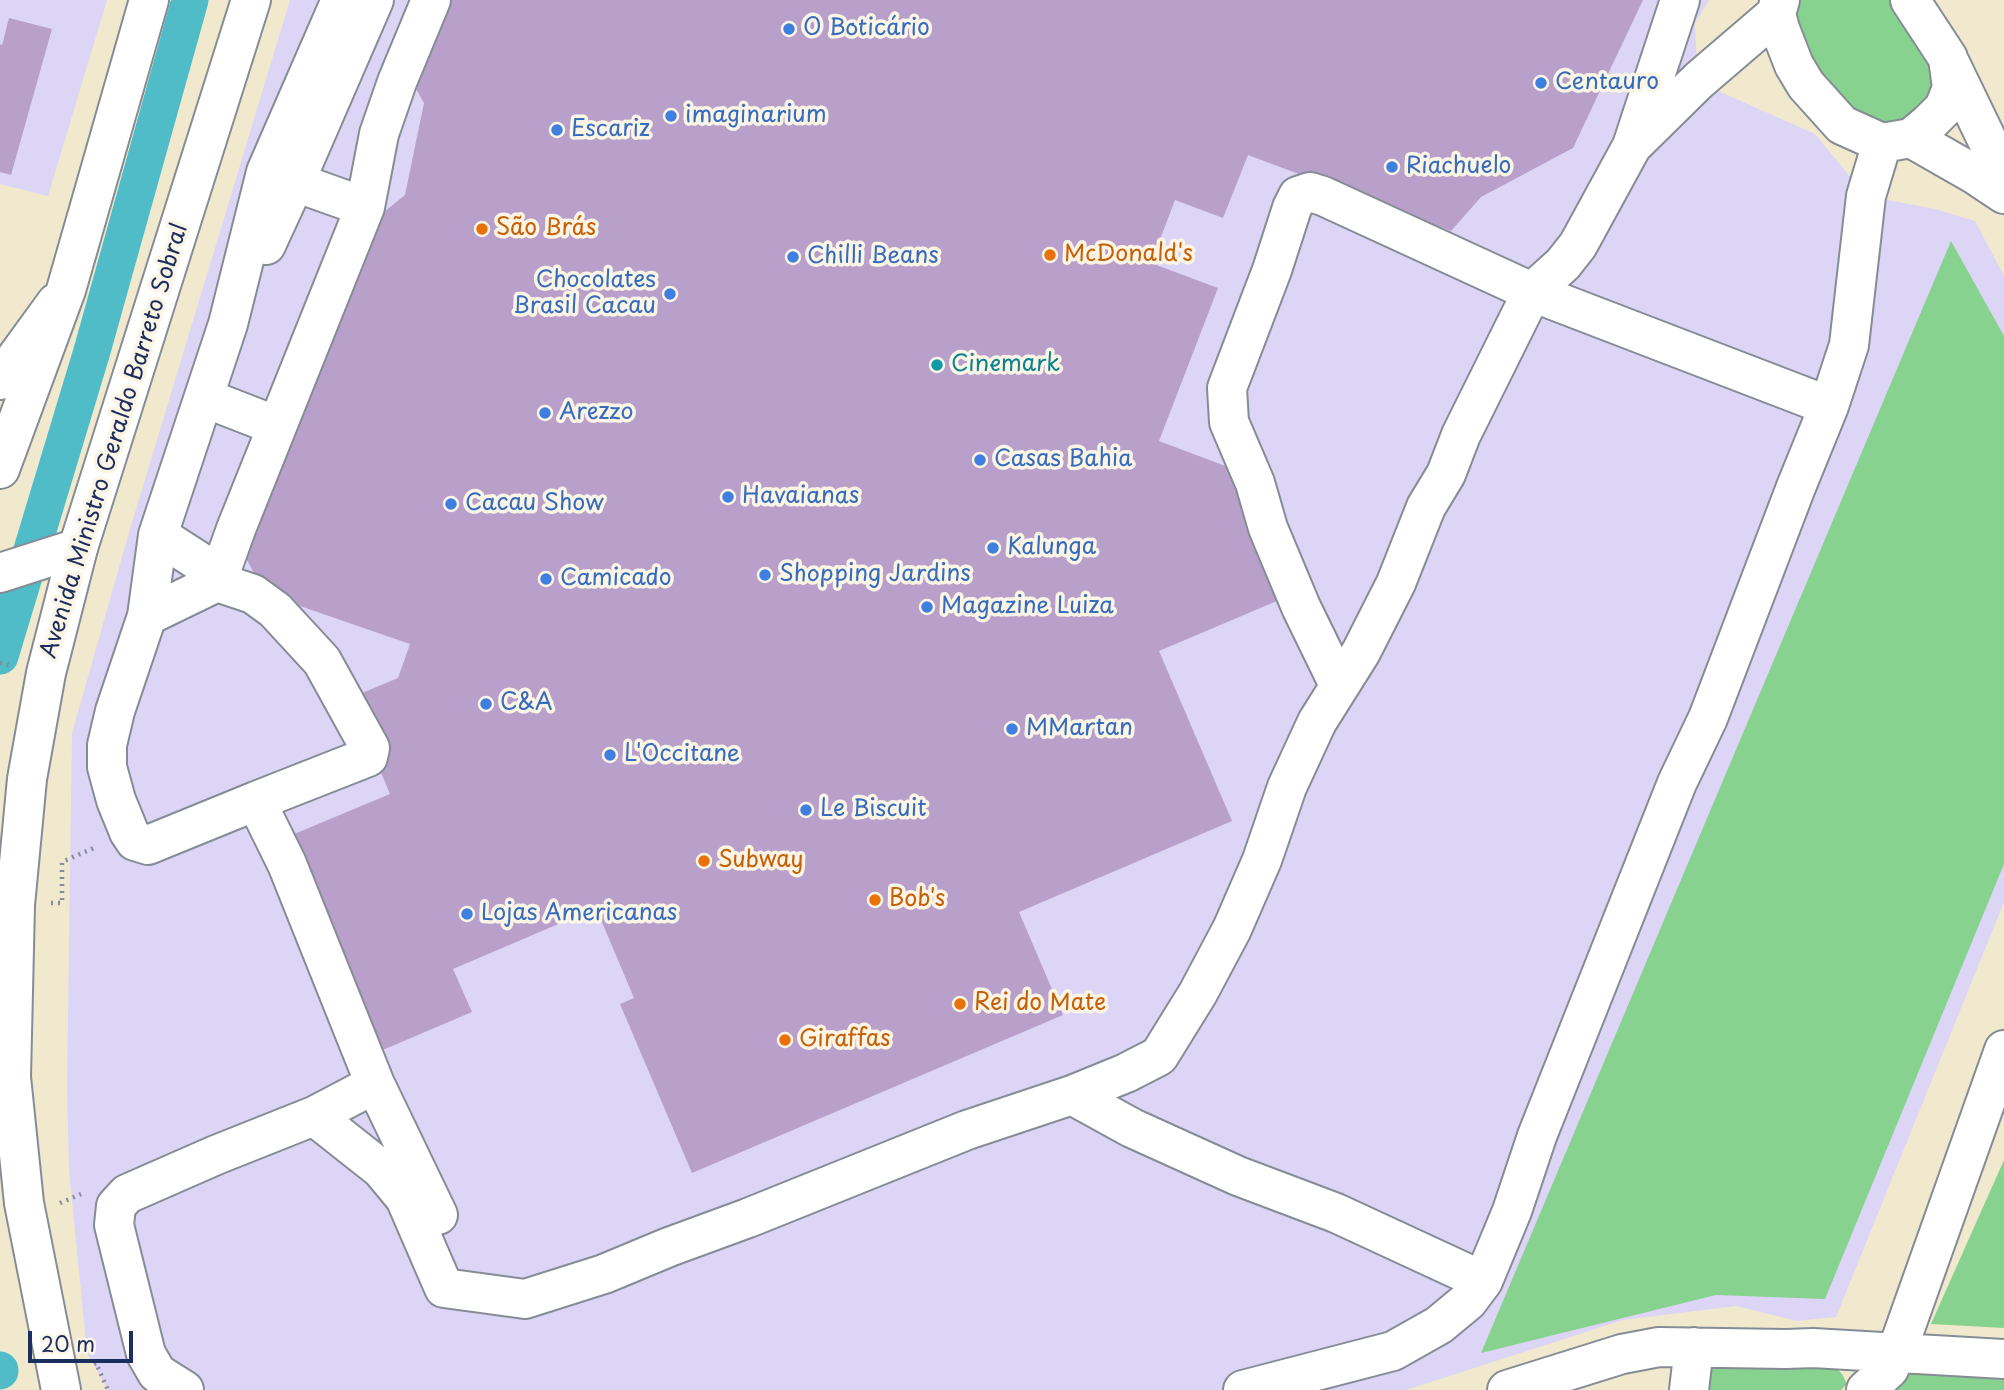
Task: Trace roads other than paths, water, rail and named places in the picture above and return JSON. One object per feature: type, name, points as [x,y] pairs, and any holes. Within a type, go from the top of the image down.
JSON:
[{"type":"main road","points":[[0,468],[66,290],[149,0]]},
{"type":"main road","name":"Avenida Ministro Geraldo Barreto Sobral","points":[[61,1390],[24,1203],[10,1077],[15,905],[30,765],[67,552],[251,0]]},
{"type":"main road","points":[[158,535],[219,578],[253,594],[275,610],[299,634],[322,661],[370,751],[368,757],[148,845],[135,841],[129,832],[107,767],[107,745],[115,711],[146,616],[158,535],[228,324],[266,172],[341,0]]},
{"type":"main road","points":[[228,324],[295,182],[374,0]]},
{"type":"main road","points":[[379,134],[374,71],[377,43],[394,0]]},
{"type":"main road","points":[[146,616],[219,578],[236,529],[365,207],[379,134],[431,0]]},
{"type":"main road","points":[[314,1116],[381,1169],[405,1198],[443,1288],[525,1299],[604,1274],[967,1129],[1072,1095],[1159,1056],[1198,993],[1232,929],[1262,860],[1287,787],[1317,722],[1361,652],[1396,583],[1426,507],[1446,474],[1461,435],[1532,292],[1563,264],[1578,245],[1632,146],[1680,0]]},
{"type":"main road","points":[[1910,0],[1948,58],[2004,175]]},
{"type":"main road","points":[[1632,146],[1778,7]]},
{"type":"main road","points":[[1778,7],[1785,44],[1794,65],[1806,85],[1842,125],[1896,141],[1974,174],[2004,194]]},
{"type":"main road","points":[[1242,1390],[1393,1352],[1440,1325],[1468,1301],[1483,1280],[1512,1211],[1537,1136],[1677,783],[1708,718],[1829,406],[1849,345],[1866,196],[1896,141],[1929,124],[1944,107],[1952,89],[1948,58]]},
{"type":"main road","points":[[295,182],[365,207]]},
{"type":"main road","points":[[1339,685],[1301,607],[1268,528],[1255,483],[1229,422],[1227,388],[1272,270],[1292,208],[1298,196],[1305,192],[1323,196],[1532,292],[1829,406]]},
{"type":"main road","points":[[0,380],[66,290]]},
{"type":"main road","points":[[205,398],[277,426]]},
{"type":"main road","points":[[0,573],[67,552]]},
{"type":"main road","points":[[256,801],[287,864],[375,1084],[474,1292]]},
{"type":"main road","points":[[1866,1390],[1889,1369],[1896,1354],[2004,1050]]},
{"type":"main road","points":[[184,1390],[157,1373],[146,1354],[114,1225],[116,1206],[127,1194],[314,1116],[375,1084]]},
{"type":"main road","points":[[1072,1095],[1132,1128],[1214,1166],[1336,1213],[1483,1280]]},
{"type":"main road","points":[[1689,1390],[1694,1346]]},
{"type":"main road","points":[[1507,1390],[1622,1354],[1659,1347],[1813,1348],[2004,1359]]},
{"type":"waterway","points":[[0,656],[92,351],[190,0]]},
{"type":"place","name":"O Boticário","points":[[789,29]]},
{"type":"place","name":"Centauro","points":[[1541,83]]},
{"type":"place","name":"imaginarium","points":[[671,116]]},
{"type":"place","name":"Escariz","points":[[557,130]]},
{"type":"place","name":"Riachuelo","points":[[1392,167]]},
{"type":"place","name":"São Brás","points":[[482,229]]},
{"type":"place","name":"McDonald's","points":[[1050,255]]},
{"type":"place","name":"Chilli Beans","points":[[793,257]]},
{"type":"place","name":"Chocolates Brasil Cacau","points":[[670,294]]},
{"type":"place","name":"Cinemark","points":[[937,365]]},
{"type":"place","name":"Arezzo","points":[[545,413]]},
{"type":"place","name":"Casas Bahia","points":[[980,460]]},
{"type":"place","name":"Havaianas","points":[[728,497]]},
{"type":"place","name":"Cacau Show","points":[[451,504]]},
{"type":"place","name":"Kalunga","points":[[993,548]]},
{"type":"place","name":"Shopping Jardins","points":[[765,575]]},
{"type":"place","name":"Camicado","points":[[546,579]]},
{"type":"place","name":"Magazine Luiza","points":[[927,607]]},
{"type":"place","name":"C&A","points":[[486,704]]},
{"type":"place","name":"MMartan","points":[[1012,729]]},
{"type":"place","name":"L'Occitane","points":[[610,755]]},
{"type":"place","name":"Le Biscuit","points":[[806,810]]},
{"type":"place","name":"Subway","points":[[704,861]]},
{"type":"place","name":"Bob's","points":[[875,900]]},
{"type":"place","name":"Lojas Americanas","points":[[467,914]]},
{"type":"place","name":"Rei do Mate","points":[[960,1004]]},
{"type":"place","name":"Giraffas","points":[[785,1040]]}]
